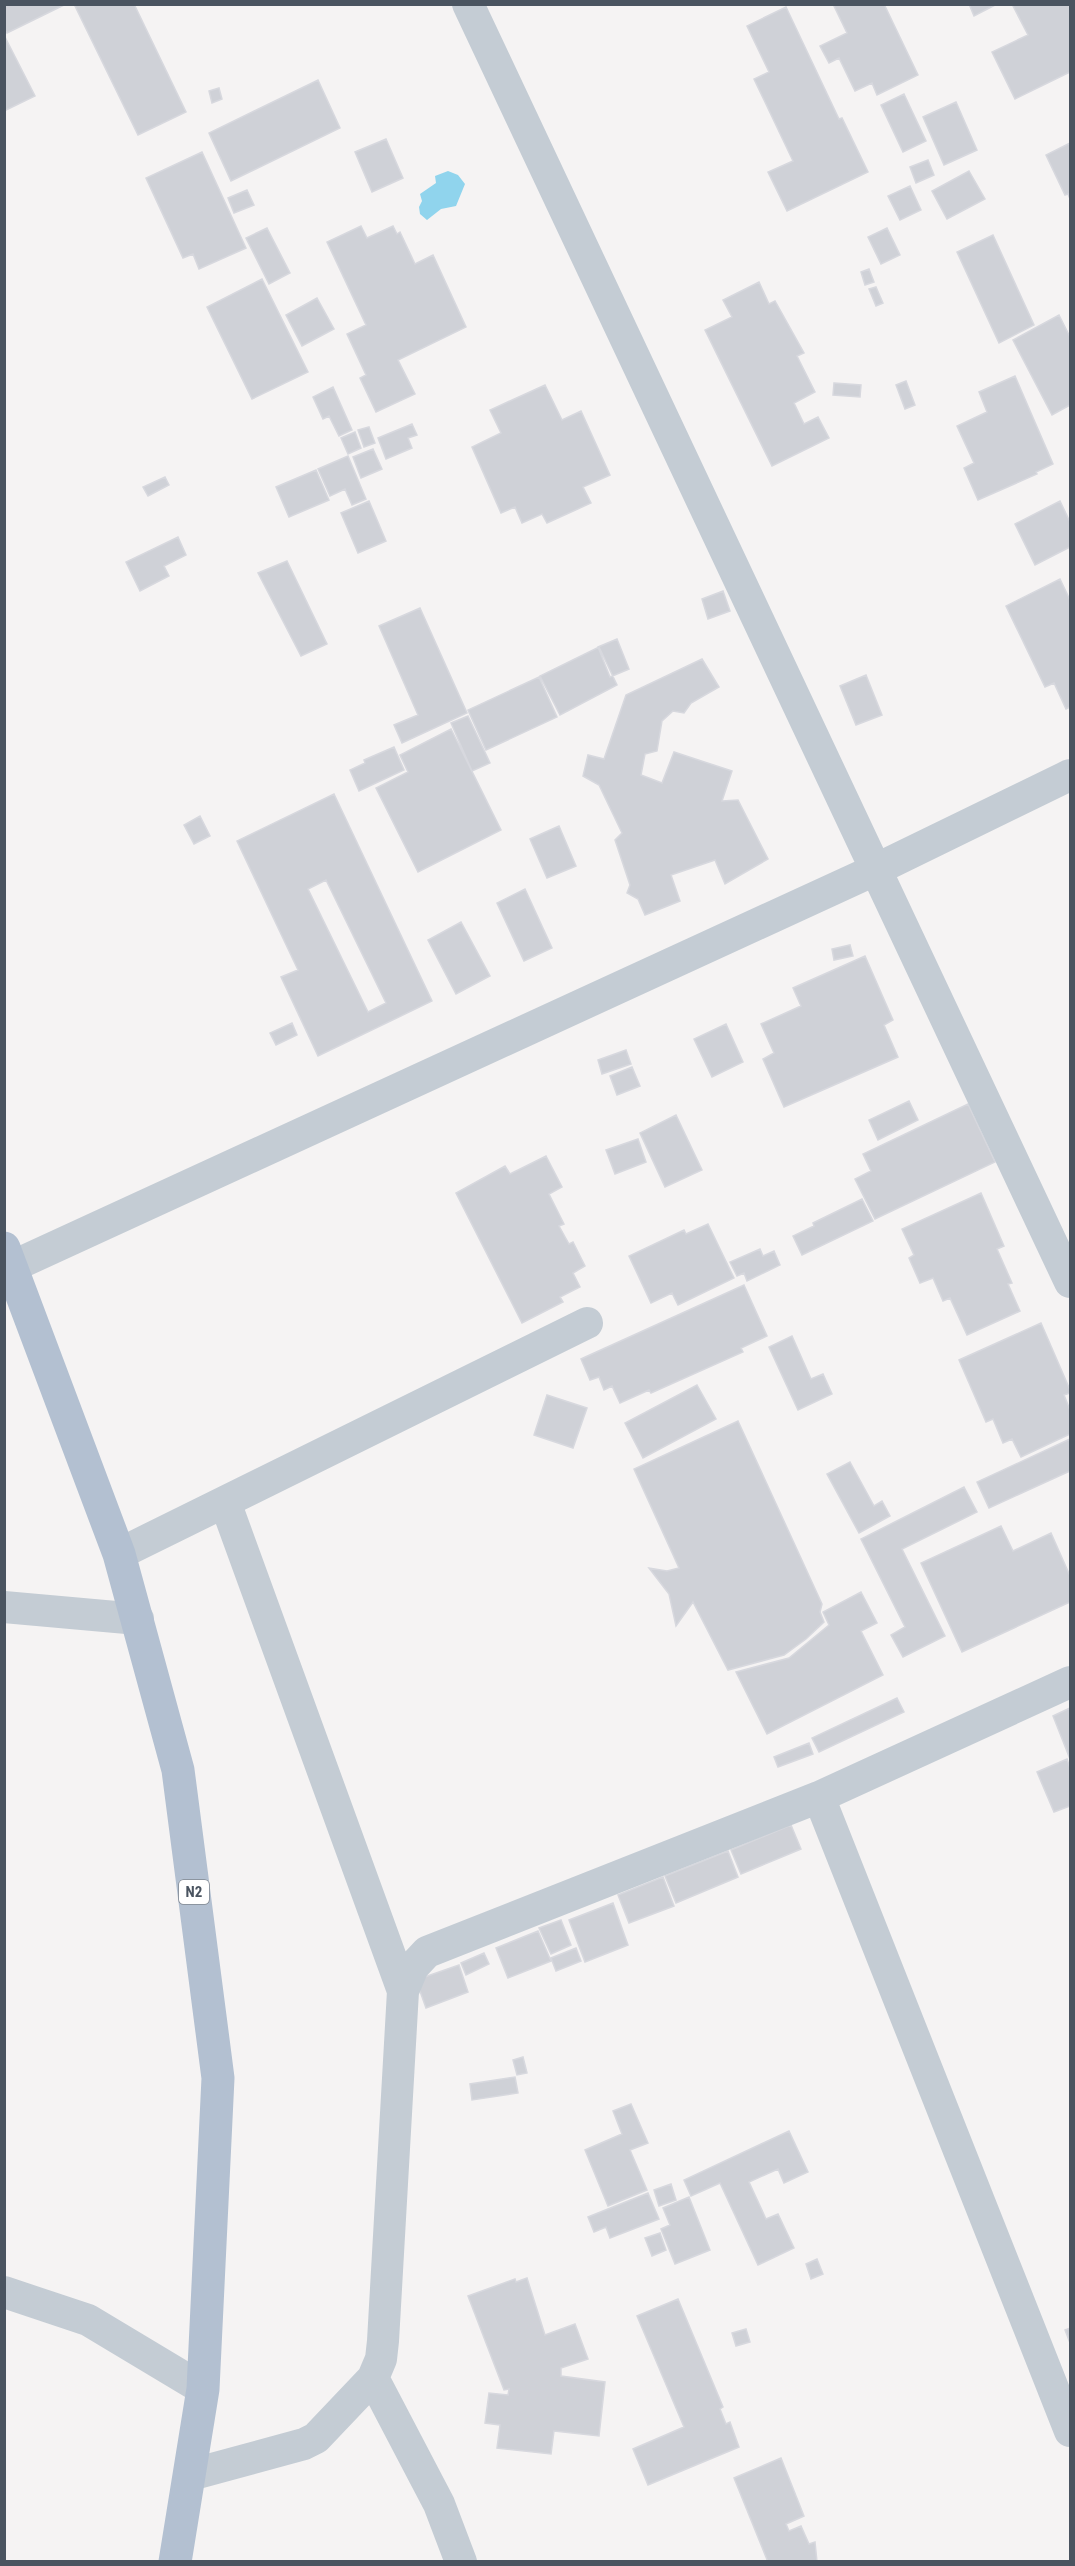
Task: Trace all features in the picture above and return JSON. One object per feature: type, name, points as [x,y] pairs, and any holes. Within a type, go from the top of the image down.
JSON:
[{"type":"main road","name":"N2","points":[[8,1257],[119,1554],[178,1770],[218,2079],[203,2389],[175,2562]]},
{"type":"street","points":[[468,4],[877,869],[1004,1145],[1071,1282]]},
{"type":"street","points":[[8,1257],[877,869],[1071,775]]},
{"type":"street","points":[[119,1554],[587,1323]]},
{"type":"street","points":[[225,1502],[403,1991]]},
{"type":"street","points":[[4,1607],[138,1619]]},
{"type":"street","points":[[190,2475],[304,2444],[316,2438],[373,2378],[381,2359],[383,2341],[403,1991],[413,1967],[427,1952],[819,1797],[1071,1682]]},
{"type":"street","points":[[819,1797],[1071,2431]]},
{"type":"street","points":[[4,2292],[88,2320],[203,2389]]},
{"type":"street","points":[[373,2378],[440,2504],[461,2562]]},
{"type":"water","points":[[448,171],[458,175],[465,184],[456,206],[441,209],[427,220],[420,214],[419,207],[422,201],[420,194],[436,183],[435,176]]},
{"type":"building","points":[[4,4],[66,4],[7,33],[4,29]]},
{"type":"building","points":[[74,4],[134,4],[186,112],[138,135]]},
{"type":"building","points":[[833,4],[884,4],[918,75],[877,95],[872,83],[855,91],[839,58],[829,63],[820,46],[847,33]]},
{"type":"building","points":[[969,4],[997,4],[974,16]]},
{"type":"building","points":[[1012,4],[1070,4],[1070,72],[1015,99],[992,52],[1028,35]]},
{"type":"building","points":[[786,7],[839,119],[842,118],[868,172],[787,211],[768,172],[793,161],[754,79],[769,72],[747,26]]},
{"type":"building","points":[[4,35],[35,96],[4,111]]},
{"type":"building","points":[[318,80],[340,128],[231,181],[209,133]]},
{"type":"building","points":[[219,88],[222,99],[212,103],[209,91]]},
{"type":"building","points":[[904,94],[926,141],[903,152],[881,105]]},
{"type":"building","points":[[956,102],[977,150],[944,165],[923,117]]},
{"type":"building","points":[[386,139],[403,178],[372,192],[355,152]]},
{"type":"building","points":[[1070,143],[1070,199],[1068,194],[1065,195],[1046,155]]},
{"type":"building","points":[[202,152],[246,248],[199,269],[193,254],[183,258],[146,178]]},
{"type":"building","points":[[928,160],[934,175],[916,183],[910,167]]},
{"type":"building","points":[[969,171],[985,199],[947,219],[932,191]]},
{"type":"building","points":[[910,186],[921,210],[900,220],[888,196]]},
{"type":"building","points":[[247,190],[254,205],[234,213],[228,198]]},
{"type":"building","points":[[361,226],[367,238],[393,226],[397,234],[400,232],[415,264],[433,255],[466,327],[398,360],[415,394],[376,412],[360,378],[366,375],[347,334],[366,325],[327,242]]},
{"type":"building","points":[[267,228],[290,273],[269,284],[246,238]]},
{"type":"building","points":[[887,228],[900,255],[881,264],[868,237]]},
{"type":"building","points":[[993,235],[1034,325],[999,343],[957,252]]},
{"type":"building","points":[[869,269],[874,282],[865,285],[861,272]]},
{"type":"building","points":[[262,279],[308,372],[252,399],[207,307]]},
{"type":"building","points":[[759,282],[769,304],[775,301],[804,353],[797,356],[815,392],[794,403],[804,424],[818,417],[829,438],[772,466],[705,330],[732,317],[723,300]]},
{"type":"building","points":[[876,287],[883,303],[876,306],[869,289]]},
{"type":"building","points":[[317,298],[334,329],[302,346],[286,315]]},
{"type":"building","points":[[1059,315],[1070,337],[1070,405],[1052,415],[1013,340]]},
{"type":"building","points":[[1015,376],[1053,464],[1036,472],[1037,474],[978,500],[964,468],[974,463],[957,426],[987,412],[979,392]]},
{"type":"building","points":[[906,381],[915,405],[905,409],[896,385]]},
{"type":"building","points":[[834,383],[861,385],[860,397],[833,395]]},
{"type":"building","points":[[545,385],[562,420],[581,411],[610,475],[583,487],[591,503],[547,523],[542,514],[522,523],[515,507],[501,513],[472,447],[501,433],[490,410]]},
{"type":"building","points":[[333,387],[352,430],[339,436],[329,416],[323,419],[313,397]]},
{"type":"building","points":[[412,424],[417,435],[408,438],[412,448],[386,459],[378,438]]},
{"type":"building","points":[[369,427],[375,443],[364,447],[358,430]]},
{"type":"building","points":[[355,432],[361,448],[348,454],[341,438]]},
{"type":"building","points":[[373,449],[382,469],[361,478],[353,457]]},
{"type":"building","points":[[348,456],[366,499],[352,505],[345,489],[330,496],[318,469]]},
{"type":"building","points":[[316,470],[329,500],[289,517],[276,487]]},
{"type":"building","points":[[165,477],[169,485],[148,496],[143,487]]},
{"type":"building","points":[[369,501],[386,541],[358,553],[341,513]]},
{"type":"building","points":[[1060,501],[1070,522],[1070,547],[1035,565],[1015,524]]},
{"type":"building","points":[[178,537],[186,555],[164,566],[169,576],[140,591],[126,562]]},
{"type":"building","points":[[287,561],[327,644],[301,656],[258,573]]},
{"type":"building","points":[[1060,579],[1070,600],[1070,707],[1066,709],[1054,683],[1045,687],[1006,606]]},
{"type":"building","points":[[723,591],[730,611],[708,619],[702,599]]},
{"type":"building","points":[[420,608],[467,713],[402,743],[394,725],[418,715],[379,626]]},
{"type":"building","points":[[617,639],[629,669],[610,677],[598,647]]},
{"type":"building","points":[[599,647],[617,685],[560,715],[540,676]]},
{"type":"building","points":[[702,659],[719,687],[691,703],[684,713],[673,711],[662,721],[657,751],[645,754],[641,775],[662,783],[674,752],[732,771],[722,801],[738,800],[768,859],[725,884],[715,860],[671,875],[680,901],[645,915],[638,899],[627,893],[630,885],[615,840],[622,833],[599,785],[583,776],[588,755],[604,759],[626,695]]},
{"type":"building","points":[[866,675],[882,715],[856,725],[840,686]]},
{"type":"building","points":[[539,677],[557,717],[486,750],[468,710]]},
{"type":"building","points":[[468,716],[490,763],[472,771],[451,723]]},
{"type":"building","points":[[451,729],[501,830],[418,872],[376,788],[408,772],[400,755]]},
{"type":"building","points":[[394,747],[404,770],[359,791],[350,770],[365,763],[364,760]]},
{"type":"building","points":[[334,794],[432,1001],[318,1056],[281,977],[298,970],[237,841]],"holes":[[[326,880],[386,1003],[368,1012],[308,889]]]},
{"type":"building","points":[[200,816],[210,836],[194,844],[184,825]]},
{"type":"building","points":[[559,826],[576,866],[547,878],[530,839]]},
{"type":"building","points":[[525,889],[552,948],[524,961],[497,903]]},
{"type":"building","points":[[461,922],[490,976],[456,994],[428,940]]},
{"type":"building","points":[[850,945],[853,956],[834,960],[832,949]]},
{"type":"building","points":[[865,956],[893,1020],[884,1025],[898,1057],[784,1107],[763,1059],[774,1053],[761,1024],[801,1006],[793,988]]},
{"type":"building","points":[[292,1023],[297,1035],[276,1045],[270,1033]]},
{"type":"building","points":[[726,1024],[743,1062],[712,1077],[694,1039]]},
{"type":"building","points":[[626,1050],[631,1064],[602,1074],[598,1060]]},
{"type":"building","points":[[632,1067],[640,1086],[617,1095],[610,1076]]},
{"type":"building","points":[[909,1101],[918,1120],[878,1140],[869,1120]]},
{"type":"building","points":[[968,1104],[995,1162],[875,1219],[855,1179],[871,1171],[863,1154]]},
{"type":"building","points":[[676,1115],[702,1170],[665,1187],[640,1133]]},
{"type":"building","points":[[638,1139],[646,1162],[615,1174],[606,1150]]},
{"type":"building","points":[[546,1156],[562,1187],[549,1194],[564,1224],[559,1226],[569,1244],[573,1242],[585,1266],[573,1273],[580,1287],[560,1297],[563,1302],[522,1323],[456,1193],[505,1166],[510,1174]]},
{"type":"building","points":[[981,1193],[1004,1246],[997,1249],[1012,1283],[1008,1284],[1020,1311],[967,1335],[950,1298],[943,1301],[933,1278],[920,1283],[909,1258],[914,1255],[902,1229]]},
{"type":"building","points":[[862,1199],[873,1221],[802,1255],[793,1236],[814,1226],[813,1223]]},
{"type":"building","points":[[708,1224],[734,1278],[678,1305],[672,1293],[651,1303],[629,1256],[684,1230],[686,1234]]},
{"type":"building","points":[[760,1249],[763,1256],[774,1251],[780,1265],[747,1281],[744,1273],[737,1276],[730,1262]]},
{"type":"building","points":[[744,1285],[767,1336],[741,1348],[743,1352],[651,1393],[649,1390],[620,1403],[612,1386],[604,1390],[599,1377],[590,1380],[581,1359]]},
{"type":"building","points":[[1041,1323],[1070,1390],[1070,1393],[1064,1395],[1070,1410],[1070,1434],[1021,1457],[1012,1439],[1003,1443],[993,1419],[986,1422],[959,1360]]},
{"type":"building","points":[[792,1336],[811,1379],[823,1374],[832,1394],[798,1410],[769,1347]]},
{"type":"building","points":[[697,1385],[716,1419],[643,1458],[625,1423]]},
{"type":"building","points":[[547,1395],[587,1408],[573,1448],[534,1435]]},
{"type":"building","points":[[738,1421],[822,1604],[820,1612],[824,1622],[784,1655],[728,1670],[693,1602],[676,1626],[669,1594],[649,1568],[667,1571],[679,1568],[634,1469]]},
{"type":"building","points":[[1070,1439],[1070,1471],[989,1508],[977,1482]]},
{"type":"building","points":[[850,1462],[874,1506],[882,1501],[890,1516],[859,1533],[827,1474]]},
{"type":"building","points":[[964,1487],[977,1512],[902,1549],[945,1636],[903,1657],[891,1635],[905,1627],[861,1539]]},
{"type":"building","points":[[1001,1526],[1013,1551],[1051,1533],[1070,1576],[1070,1602],[962,1652],[921,1563]]},
{"type":"building","points":[[861,1592],[877,1623],[861,1631],[883,1675],[767,1734],[736,1672],[789,1658],[829,1625],[823,1612]]},
{"type":"building","points":[[897,1698],[904,1712],[819,1752],[812,1738]]},
{"type":"building","points":[[1070,1708],[1070,1759],[1053,1716]]},
{"type":"building","points":[[809,1743],[813,1754],[778,1767],[774,1757]]},
{"type":"building","points":[[1067,1759],[1070,1768],[1070,1806],[1054,1812],[1037,1772]]},
{"type":"building","points":[[791,1825],[801,1849],[741,1874],[731,1850]]},
{"type":"building","points":[[728,1851],[738,1877],[676,1903],[665,1876]]},
{"type":"building","points":[[663,1877],[674,1906],[629,1923],[618,1895]]},
{"type":"building","points":[[613,1903],[628,1945],[585,1962],[569,1920]]},
{"type":"building","points":[[561,1920],[571,1945],[551,1954],[539,1928]]},
{"type":"building","points":[[538,1931],[551,1961],[508,1978],[496,1948]]},
{"type":"building","points":[[576,1948],[581,1961],[556,1971],[551,1958]]},
{"type":"building","points":[[484,1953],[489,1964],[466,1975],[461,1963]]},
{"type":"building","points":[[459,1965],[468,1992],[426,2008],[416,1980]]},
{"type":"building","points":[[523,2057],[527,2073],[517,2075],[513,2060]]},
{"type":"building","points":[[515,2077],[518,2093],[472,2100],[470,2084]]},
{"type":"building","points":[[631,2104],[648,2143],[630,2150],[647,2190],[608,2206],[585,2150],[622,2134],[613,2111]]},
{"type":"building","points":[[789,2131],[808,2172],[784,2183],[778,2169],[749,2182],[766,2219],[778,2214],[794,2248],[758,2265],[720,2183],[691,2196],[684,2180]]},
{"type":"building","points":[[671,2184],[676,2200],[659,2206],[654,2190]]},
{"type":"building","points":[[648,2193],[659,2219],[610,2238],[606,2227],[594,2232],[588,2217]]},
{"type":"building","points":[[689,2197],[710,2250],[675,2264],[661,2229],[670,2225],[663,2208]]},
{"type":"building","points":[[660,2233],[666,2250],[652,2256],[645,2238]]},
{"type":"building","points":[[817,2259],[823,2274],[811,2279],[806,2264]]},
{"type":"building","points":[[527,2278],[545,2335],[575,2324],[588,2359],[561,2368],[561,2376],[605,2382],[599,2436],[554,2431],[551,2454],[497,2448],[500,2425],[485,2423],[489,2393],[508,2395],[509,2389],[504,2390],[468,2296],[515,2279],[516,2282]]},
{"type":"building","points":[[678,2299],[723,2407],[720,2409],[726,2424],[730,2422],[739,2447],[648,2485],[633,2449],[684,2427],[637,2316]]},
{"type":"building","points":[[1070,2328],[1070,2343],[1065,2330]]},
{"type":"building","points":[[746,2329],[750,2342],[736,2346],[732,2333]]},
{"type":"building","points":[[781,2458],[804,2516],[786,2524],[789,2531],[801,2526],[809,2544],[815,2542],[817,2562],[768,2562],[734,2478]]}]
